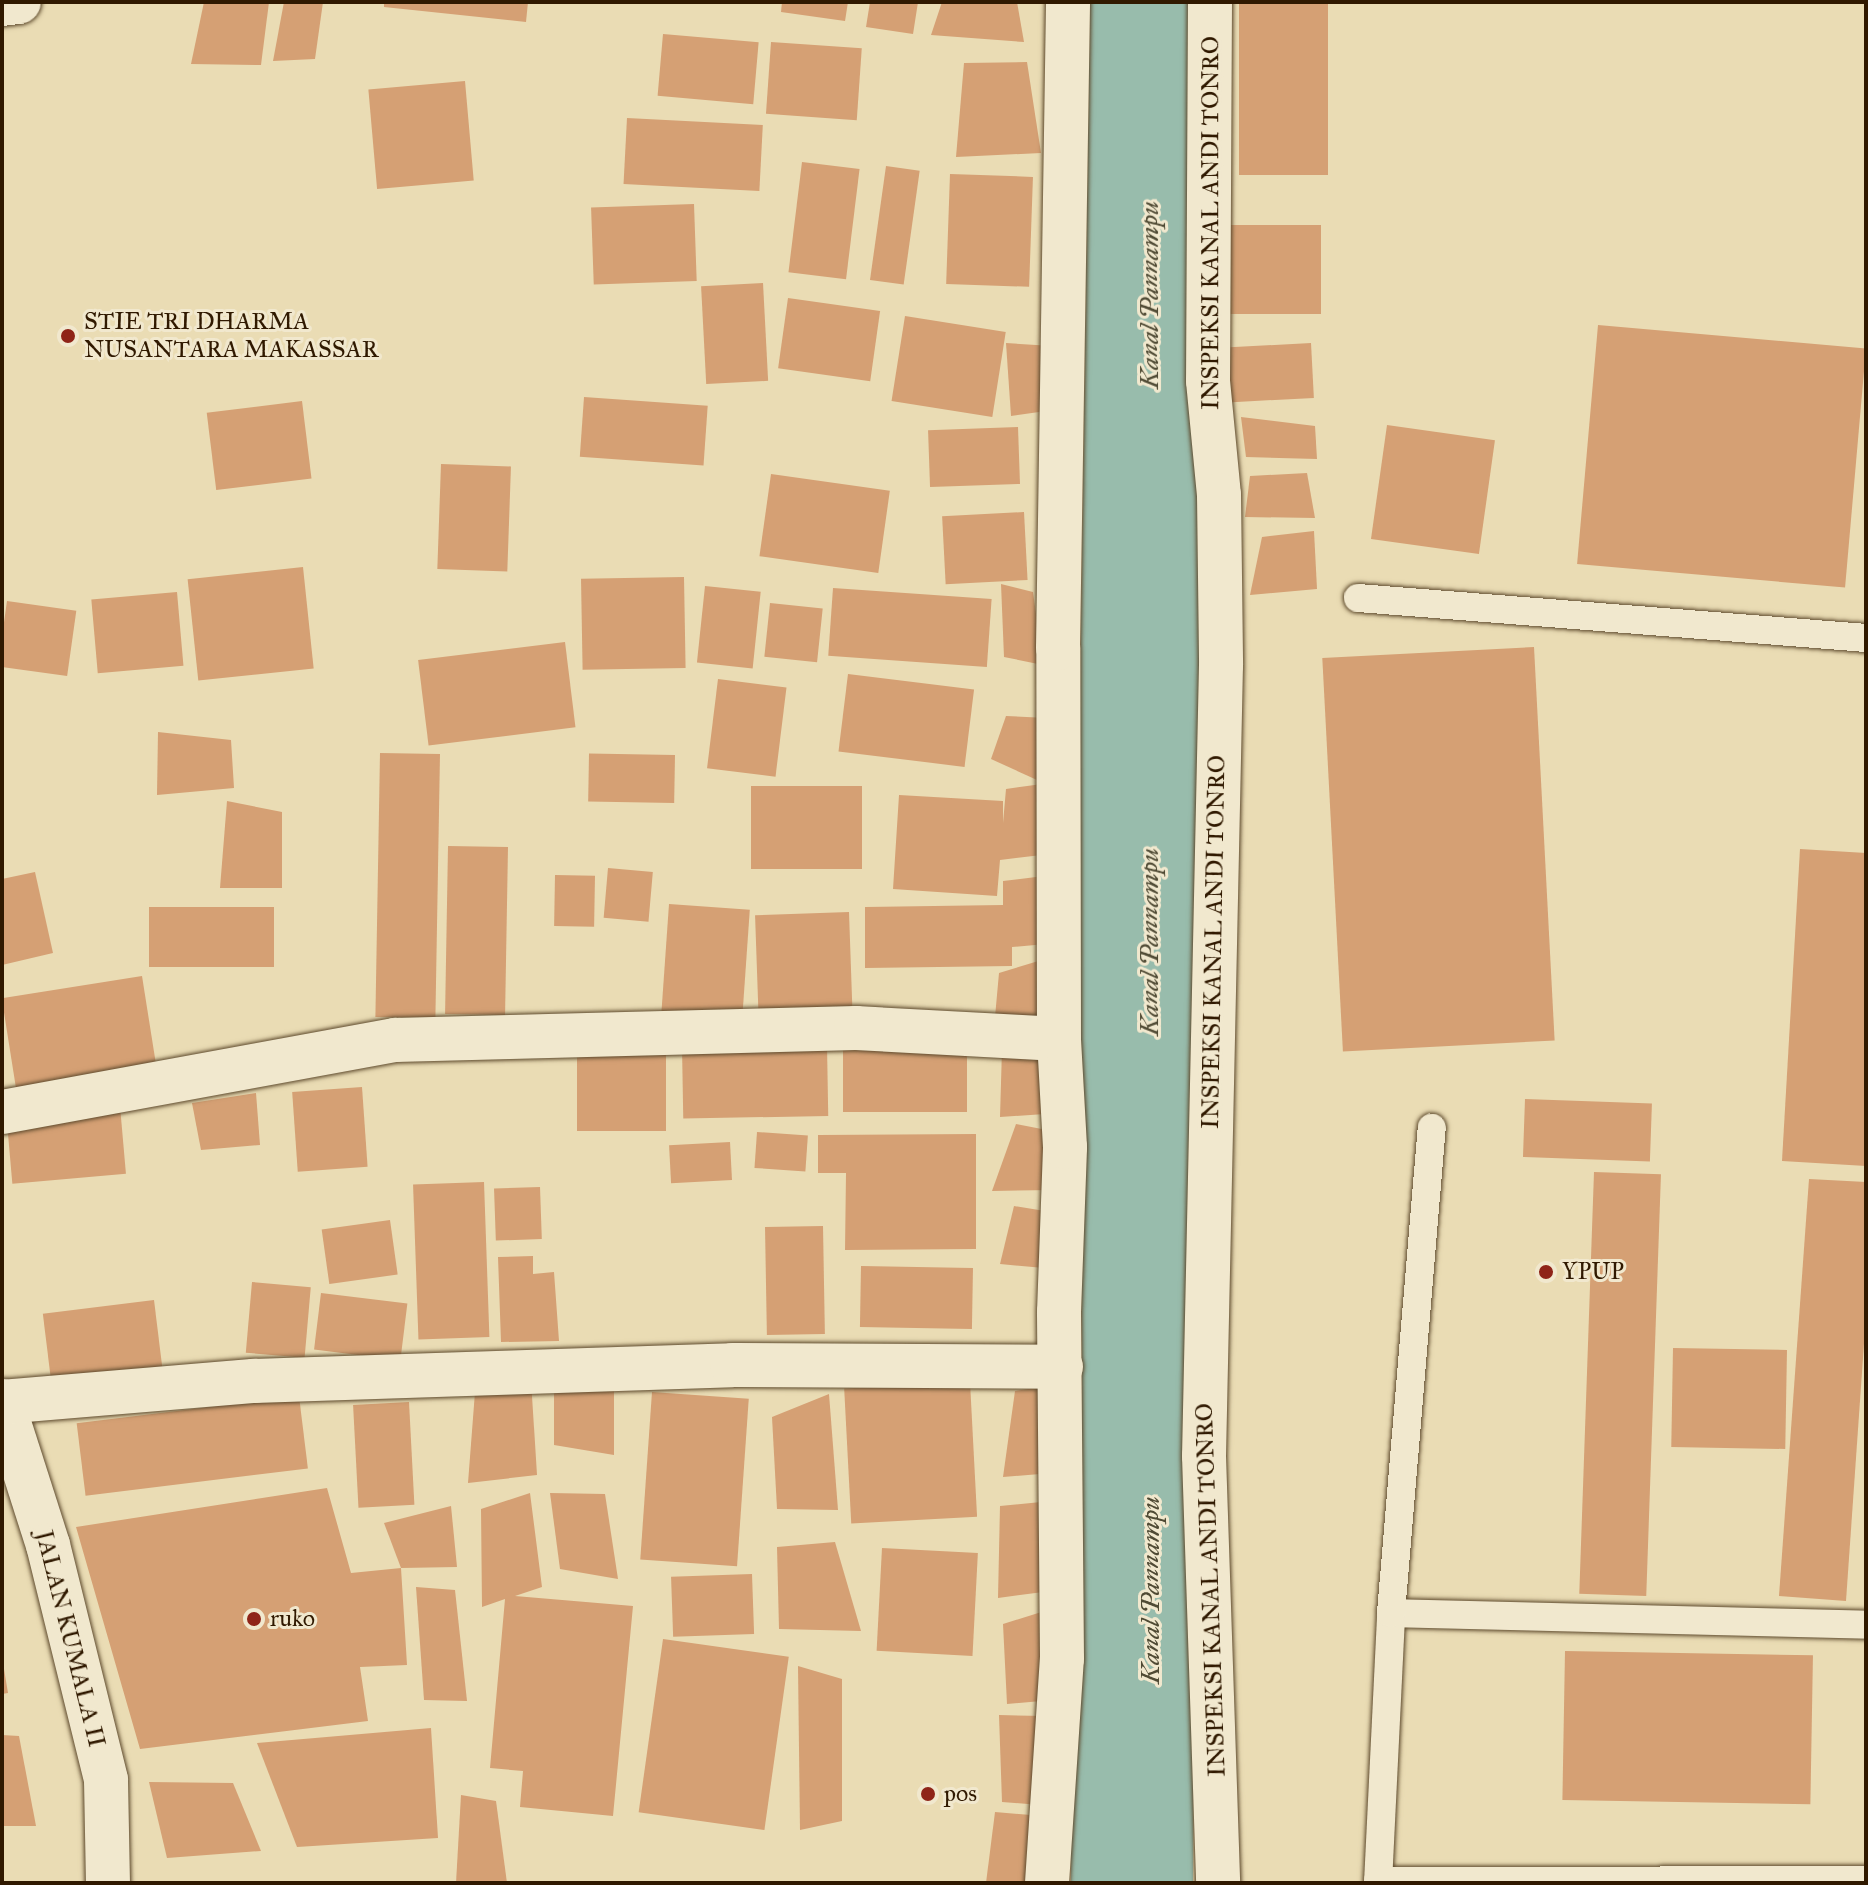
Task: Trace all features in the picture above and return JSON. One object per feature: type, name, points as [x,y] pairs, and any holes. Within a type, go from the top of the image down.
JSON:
[{"type":"street","points":[[2,4],[19,2]]},
{"type":"street","points":[[1047,1883],[1062,1659],[1061,1367],[1065,1147],[1059,1039],[1058,648],[1068,2]]},
{"type":"street","name":"INSPEKSI KANAL ANDI TONRO","points":[[1210,2],[1208,381],[1219,495],[1221,665],[1204,1456],[1218,1883]]},
{"type":"street","points":[[2,1112],[395,1040],[856,1028],[1059,1039]]},
{"type":"street","points":[[2,1402],[254,1381],[702,1366],[1061,1367]]},
{"type":"street","name":"JALAN KUMALA II","points":[[2,1402],[48,1545],[106,1780],[108,1883]]},
{"type":"lane","points":[[1358,598],[1866,638]]},
{"type":"lane","points":[[1432,1128],[1391,1613],[1378,1882],[1866,1880]]},
{"type":"lane","points":[[1391,1613],[1866,1625]]},
{"type":"water","name":"Kanal Pannampu","points":[[1090,2],[1194,2],[1203,504],[1193,1883],[1071,1883],[1071,1702],[1082,1396],[1078,827]]},
{"type":"building","points":[[204,2],[269,2],[261,65],[191,64]]},
{"type":"building","points":[[284,2],[323,2],[315,59],[273,61]]},
{"type":"building","points":[[384,2],[528,2],[526,22],[384,7]]},
{"type":"building","points":[[782,2],[848,2],[845,21],[781,12]]},
{"type":"building","points":[[870,2],[918,2],[913,34],[866,27]]},
{"type":"building","points":[[942,2],[1017,2],[1024,42],[931,35]]},
{"type":"building","points":[[1239,2],[1328,2],[1328,175],[1239,175]]},
{"type":"building","points":[[663,34],[759,42],[753,104],[658,96]]},
{"type":"building","points":[[771,42],[862,48],[857,120],[766,114]]},
{"type":"building","points":[[1027,62],[1041,153],[956,157],[964,63]]},
{"type":"building","points":[[465,81],[474,181],[377,189],[368,89]]},
{"type":"building","points":[[627,118],[763,125],[759,191],[624,184]]},
{"type":"building","points":[[802,162],[860,169],[846,279],[788,272]]},
{"type":"building","points":[[886,166],[920,171],[904,285],[870,280]]},
{"type":"building","points":[[950,174],[1033,177],[1029,287],[946,284]]},
{"type":"building","points":[[694,204],[697,281],[594,285],[591,208]]},
{"type":"building","points":[[1224,225],[1321,225],[1321,314],[1224,314]]},
{"type":"building","points":[[763,283],[768,381],[706,384],[701,286]]},
{"type":"building","points":[[788,298],[880,311],[870,381],[778,368]]},
{"type":"building","points":[[905,316],[1006,332],[992,417],[892,401]]},
{"type":"building","points":[[1598,325],[1866,348],[1845,588],[1577,564]]},
{"type":"building","points":[[1006,343],[1052,346],[1046,411],[1011,416]]},
{"type":"building","points":[[1311,343],[1314,398],[1228,402],[1225,348]]},
{"type":"building","points":[[584,397],[708,406],[704,466],[580,457]]},
{"type":"building","points":[[302,401],[312,478],[216,490],[207,413]]},
{"type":"building","points":[[1241,417],[1315,426],[1317,459],[1246,457]]},
{"type":"building","points":[[1387,425],[1495,440],[1479,554],[1371,539]]},
{"type":"building","points":[[1018,427],[1020,484],[930,487],[928,430]]},
{"type":"building","points":[[441,464],[511,466],[507,571],[437,569]]},
{"type":"building","points":[[1307,473],[1315,518],[1245,517],[1250,476]]},
{"type":"building","points":[[771,474],[890,491],[878,573],[759,556]]},
{"type":"building","points":[[1024,512],[1028,580],[946,584],[942,516]]},
{"type":"building","points":[[1314,531],[1317,589],[1250,595],[1262,537]]},
{"type":"building","points":[[303,567],[314,668],[198,681],[188,579]]},
{"type":"building","points":[[684,577],[686,668],[583,670],[581,579]]},
{"type":"building","points":[[1001,584],[1033,592],[1043,665],[1004,657]]},
{"type":"building","points":[[705,586],[761,592],[753,668],[697,663]]},
{"type":"building","points":[[833,588],[992,599],[987,667],[828,656]]},
{"type":"building","points":[[177,592],[183,666],[98,673],[91,599]]},
{"type":"building","points":[[7,601],[76,611],[67,676],[2,667]]},
{"type":"building","points":[[770,603],[823,609],[817,662],[764,657]]},
{"type":"building","points":[[565,642],[575,727],[429,745],[418,660]]},
{"type":"building","points":[[1534,647],[1555,1040],[1343,1052],[1322,658]]},
{"type":"building","points":[[848,674],[974,689],[965,767],[838,751]]},
{"type":"building","points":[[718,679],[786,687],[776,777],[707,768]]},
{"type":"building","points":[[1006,716],[1047,718],[1037,780],[991,759]]},
{"type":"building","points":[[158,732],[231,740],[234,788],[157,795]]},
{"type":"building","points":[[380,753],[440,754],[435,1018],[375,1017]]},
{"type":"building","points":[[589,753],[675,755],[674,803],[588,801]]},
{"type":"building","points":[[1042,784],[1050,854],[1000,860],[997,896],[893,889],[899,795],[1003,801],[1003,823],[1006,789]]},
{"type":"building","points":[[751,786],[862,786],[862,869],[751,869]]},
{"type":"building","points":[[227,801],[282,812],[282,888],[220,888]]},
{"type":"building","points":[[448,846],[508,847],[505,1015],[445,1014]]},
{"type":"building","points":[[1800,849],[1866,853],[1866,1166],[1782,1161]]},
{"type":"building","points":[[608,868],[653,872],[648,922],[604,918]]},
{"type":"building","points":[[35,872],[53,953],[2,965],[2,879]]},
{"type":"building","points":[[555,875],[595,876],[594,927],[554,926]]},
{"type":"building","points":[[1044,876],[1046,944],[1012,947],[1012,966],[865,968],[865,907],[1003,905],[1003,881]]},
{"type":"building","points":[[669,904],[750,910],[742,1026],[661,1021]]},
{"type":"building","points":[[149,907],[274,907],[274,967],[149,967]]},
{"type":"building","points":[[849,912],[853,1017],[759,1020],[755,915]]},
{"type":"building","points":[[1045,959],[1039,1035],[994,1028],[999,973]]},
{"type":"building","points":[[142,976],[157,1072],[17,1094],[2,998]]},
{"type":"building","points":[[1050,1041],[1045,1114],[1000,1117],[1002,1049]]},
{"type":"building","points":[[843,1044],[967,1044],[967,1112],[843,1112]]},
{"type":"building","points":[[827,1045],[828,1116],[683,1119],[682,1048]]},
{"type":"building","points":[[577,1046],[666,1046],[666,1131],[577,1131]]},
{"type":"building","points":[[362,1087],[368,1167],[298,1172],[292,1092]]},
{"type":"building","points":[[256,1093],[260,1145],[201,1150],[192,1103]]},
{"type":"building","points":[[1525,1099],[1652,1103],[1650,1161],[1523,1157]]},
{"type":"building","points":[[120,1106],[126,1174],[12,1184],[6,1116]]},
{"type":"building","points":[[1016,1124],[1052,1131],[1053,1190],[992,1191]]},
{"type":"building","points":[[757,1132],[808,1136],[805,1171],[754,1168]]},
{"type":"building","points":[[976,1134],[976,1249],[845,1250],[846,1173],[818,1173],[818,1135]]},
{"type":"building","points":[[730,1142],[732,1180],[671,1183],[669,1145]]},
{"type":"building","points":[[1594,1172],[1661,1174],[1646,1596],[1579,1594]]},
{"type":"building","points":[[1809,1179],[1866,1182],[1866,1315],[1846,1601],[1779,1596]]},
{"type":"building","points":[[484,1182],[489,1337],[418,1339],[413,1184]]},
{"type":"building","points":[[540,1187],[542,1239],[496,1241],[494,1189]]},
{"type":"building","points":[[1014,1206],[1051,1212],[1044,1268],[1000,1264]]},
{"type":"building","points":[[390,1220],[398,1274],[329,1284],[322,1230]]},
{"type":"building","points":[[823,1226],[825,1334],[767,1335],[765,1227]]},
{"type":"building","points":[[533,1256],[533,1274],[554,1272],[559,1341],[501,1342],[498,1257]]},
{"type":"building","points":[[861,1266],[973,1268],[972,1329],[860,1327]]},
{"type":"building","points":[[252,1282],[311,1287],[305,1358],[246,1353]]},
{"type":"building","points":[[321,1293],[407,1304],[400,1360],[314,1350]]},
{"type":"building","points":[[154,1300],[163,1372],[52,1386],[43,1314]]},
{"type":"building","points":[[1673,1348],[1787,1350],[1785,1449],[1671,1447]]},
{"type":"building","points":[[531,1380],[537,1475],[468,1483],[475,1392]]},
{"type":"building","points":[[970,1382],[977,1517],[851,1523],[844,1389]]},
{"type":"building","points":[[614,1384],[614,1455],[554,1445],[554,1390]]},
{"type":"building","points":[[1057,1385],[1052,1473],[1003,1477],[1015,1391]]},
{"type":"building","points":[[652,1392],[749,1399],[737,1566],[640,1560]]},
{"type":"building","points":[[829,1394],[838,1510],[777,1509],[772,1417]]},
{"type":"building","points":[[299,1396],[308,1468],[86,1496],[77,1423]]},
{"type":"building","points":[[409,1402],[414,1505],[358,1508],[353,1405]]},
{"type":"building","name":"ruko","points":[[327,1488],[351,1573],[401,1568],[407,1665],[360,1667],[368,1721],[140,1749],[76,1527]]},
{"type":"building","points":[[530,1493],[542,1587],[515,1596],[633,1606],[613,1816],[520,1807],[523,1771],[490,1768],[505,1599],[482,1607],[481,1509]]},
{"type":"building","points":[[550,1493],[605,1494],[618,1579],[560,1569]]},
{"type":"building","points":[[1041,1502],[1051,1591],[998,1598],[1000,1506]]},
{"type":"building","points":[[451,1506],[457,1567],[401,1568],[384,1523]]},
{"type":"building","points":[[835,1542],[861,1631],[779,1629],[777,1547]]},
{"type":"building","points":[[882,1548],[978,1553],[972,1656],[877,1651]]},
{"type":"building","points":[[752,1574],[754,1634],[673,1637],[671,1577]]},
{"type":"building","points":[[416,1587],[455,1590],[467,1701],[424,1700]]},
{"type":"building","points":[[1051,1609],[1053,1700],[1007,1704],[1003,1624]]},
{"type":"building","points":[[663,1639],[789,1657],[764,1830],[639,1812]]},
{"type":"building","points":[[1565,1651],[1813,1655],[1810,1804],[1562,1800]]},
{"type":"building","points":[[798,1666],[842,1679],[842,1821],[800,1830]]},
{"type":"building","points":[[2,1670],[8,1693],[2,1694]]},
{"type":"building","points":[[999,1715],[1044,1716],[1040,1805],[1002,1802]]},
{"type":"building","points":[[431,1728],[438,1838],[297,1847],[257,1743]]},
{"type":"building","points":[[2,1735],[19,1736],[36,1826],[2,1826]]},
{"type":"building","points":[[149,1782],[233,1783],[261,1851],[167,1858]]},
{"type":"building","points":[[461,1795],[496,1801],[507,1883],[456,1883]]},
{"type":"building","points":[[995,1812],[1042,1816],[1038,1883],[986,1883]]},
{"type":"place","name":"STIE TRI DHARMA NUSANTARA MAKASSAR","points":[[68,336]]},
{"type":"place","name":"YPUP","points":[[1546,1272]]},
{"type":"place","name":"ruko","points":[[254,1619]]},
{"type":"place","name":"pos","points":[[928,1794]]}]
